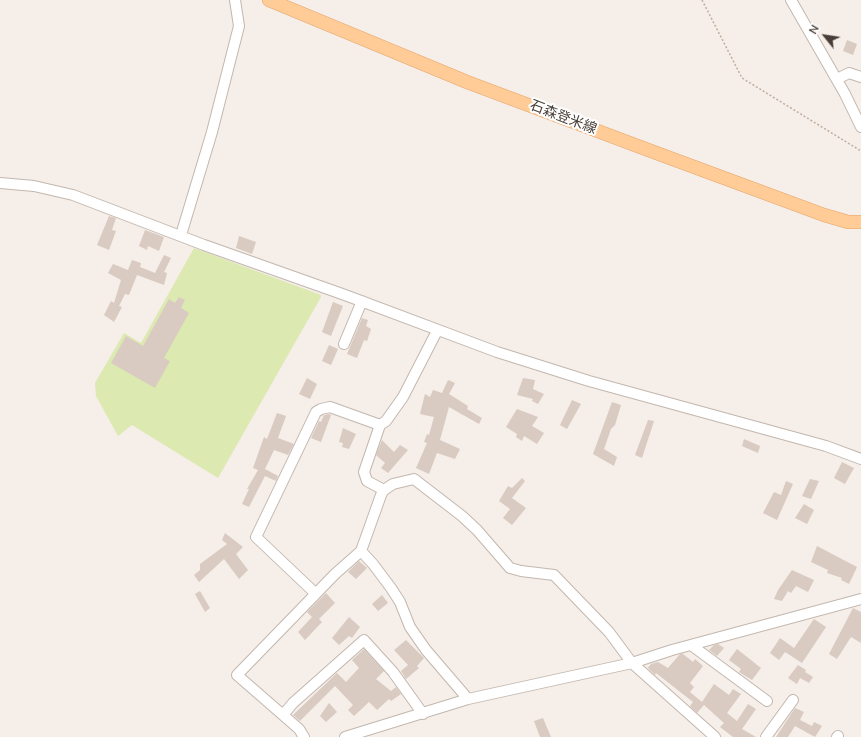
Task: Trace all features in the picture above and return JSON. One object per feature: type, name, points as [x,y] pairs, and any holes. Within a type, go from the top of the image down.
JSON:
[{"type":"main road","name":"石森登米線","points":[[269,0],[467,82],[651,151],[824,215],[848,222],[861,222]]},
{"type":"street","points":[[181,235],[212,132],[237,33],[238,26],[235,0]]},
{"type":"street","points":[[791,0],[837,79],[861,127]]},
{"type":"street","points":[[837,79],[849,72],[861,77]]},
{"type":"street","points":[[0,182],[34,186],[73,195],[362,301],[490,350],[589,381],[826,446],[861,459]]},
{"type":"street","points":[[344,344],[362,301]]},
{"type":"street","points":[[384,490],[367,481],[364,472],[380,425],[386,421],[403,397],[438,330]]},
{"type":"street","points":[[315,593],[256,537],[316,412],[321,408],[330,407],[380,425]]},
{"type":"street","points":[[304,737],[300,729],[238,675],[315,593],[361,551],[384,490],[393,484],[414,478],[462,516],[477,530],[510,568],[520,571],[554,575],[605,627],[632,662],[715,737]]},
{"type":"street","points":[[361,551],[373,564],[400,602],[410,628],[426,650],[468,699]]},
{"type":"street","points":[[345,737],[468,699],[632,662],[691,644],[861,599]]},
{"type":"street","points":[[283,715],[294,703],[364,640],[393,672],[423,714]]},
{"type":"street","points":[[691,644],[767,701]]},
{"type":"street","points":[[766,737],[793,700]]},
{"type":"path","points":[[702,0],[742,78],[861,151]]},
{"type":"green space","points":[[194,248],[321,295],[218,478],[132,425],[118,436],[96,396],[95,383],[124,333],[141,343]]},
{"type":"building","points":[[847,40],[857,44],[853,55],[843,51]]},
{"type":"building","points":[[109,216],[116,218],[112,230],[116,231],[109,250],[97,245]]},
{"type":"building","points":[[145,230],[164,237],[159,251],[148,246],[147,250],[139,246]]},
{"type":"building","points":[[239,236],[256,242],[252,254],[236,248]]},
{"type":"building","points":[[164,255],[171,258],[164,272],[167,273],[164,285],[137,275],[129,295],[125,294],[119,306],[122,307],[114,322],[104,315],[111,301],[114,303],[121,280],[108,273],[113,264],[128,270],[132,260],[141,263],[140,267],[155,273]]},
{"type":"building","points":[[179,297],[185,300],[181,308],[189,313],[164,358],[170,361],[155,388],[111,363],[126,336],[143,346],[169,299],[175,303]]},
{"type":"building","points":[[333,302],[343,306],[331,336],[322,332]]},
{"type":"building","points":[[362,318],[368,320],[366,326],[371,329],[367,341],[364,340],[357,358],[347,354]]},
{"type":"building","points":[[329,345],[338,349],[331,365],[322,361]]},
{"type":"building","points":[[307,378],[317,384],[310,399],[299,394]]},
{"type":"building","points":[[523,378],[535,380],[533,389],[544,394],[538,404],[532,401],[533,399],[517,395]]},
{"type":"building","points":[[448,380],[455,383],[449,394],[468,406],[467,409],[482,418],[479,424],[449,407],[440,440],[460,449],[455,459],[437,453],[429,474],[416,468],[427,443],[424,442],[427,434],[429,435],[434,417],[420,414],[425,394],[430,397],[433,390],[442,393]]},
{"type":"building","points":[[572,400],[581,404],[567,429],[560,425]]},
{"type":"building","points":[[612,402],[621,405],[615,425],[611,429],[604,449],[617,457],[614,466],[593,454]]},
{"type":"building","points":[[517,409],[538,417],[532,426],[544,433],[537,444],[524,436],[522,441],[516,437],[517,434],[506,427]]},
{"type":"building","points":[[277,413],[286,416],[278,438],[294,444],[288,455],[274,450],[265,469],[278,476],[276,481],[265,476],[249,507],[242,504],[249,489],[247,489],[258,470],[253,468],[264,437],[267,439]]},
{"type":"building","points":[[324,415],[331,415],[321,442],[311,438],[319,421],[321,422]]},
{"type":"building","points":[[648,420],[654,421],[642,458],[635,455]]},
{"type":"building","points":[[343,428],[356,434],[349,449],[342,447],[343,443],[339,442]]},
{"type":"building","points":[[744,439],[760,446],[758,453],[742,446]]},
{"type":"building","points":[[382,440],[394,452],[400,445],[408,450],[388,473],[381,468],[385,463],[376,455]]},
{"type":"building","points":[[842,462],[854,468],[845,484],[834,478]]},
{"type":"building","points":[[522,478],[525,481],[512,498],[526,508],[512,525],[503,518],[510,509],[499,501],[508,486],[512,488]]},
{"type":"building","points":[[810,479],[819,481],[811,499],[802,496]]},
{"type":"building","points":[[786,481],[793,484],[777,520],[763,513],[774,492],[781,495]]},
{"type":"building","points":[[804,504],[814,510],[807,524],[795,518]]},
{"type":"building","points":[[225,533],[243,547],[236,554],[248,570],[239,579],[224,559],[199,582],[194,575],[200,570],[200,564],[227,544],[222,540]]},
{"type":"building","points":[[817,546],[857,567],[849,584],[841,580],[842,578],[827,573],[828,570],[811,562]]},
{"type":"building","points":[[359,561],[367,568],[356,579],[348,572]]},
{"type":"building","points":[[792,570],[814,580],[808,592],[796,586],[791,593],[788,591],[782,601],[774,599],[778,590]]},
{"type":"building","points":[[200,591],[210,608],[205,612],[195,594]]},
{"type":"building","points":[[326,593],[335,603],[319,619],[322,622],[305,640],[298,632],[312,617],[307,612]]},
{"type":"building","points":[[382,595],[388,603],[378,611],[372,604]]},
{"type":"building","points":[[853,608],[861,612],[861,643],[851,637],[837,659],[829,654]]},
{"type":"building","points":[[349,617],[360,627],[352,638],[349,636],[339,645],[332,638]]},
{"type":"building","points":[[814,619],[826,627],[802,663],[785,652],[779,660],[770,653],[780,638],[794,648]]},
{"type":"building","points":[[406,640],[424,658],[417,666],[419,668],[406,679],[401,671],[408,665],[394,650]]},
{"type":"building","points":[[718,644],[724,648],[717,656],[709,650],[714,645]]},
{"type":"building","points":[[364,649],[384,671],[376,679],[391,691],[396,687],[401,694],[391,701],[389,699],[377,710],[369,702],[354,716],[348,710],[353,705],[335,686],[300,721],[293,715],[337,673],[346,682],[359,668],[352,660]]},
{"type":"building","points":[[737,649],[761,668],[752,680],[739,672],[741,669],[729,660]]},
{"type":"building","points":[[680,654],[683,654],[693,662],[695,659],[703,666],[690,683],[694,687],[690,692],[702,702],[714,684],[729,695],[733,689],[741,694],[727,713],[737,721],[748,704],[756,709],[742,729],[756,737],[733,737],[720,727],[724,723],[704,705],[697,713],[690,706],[693,702],[656,673],[655,675],[648,668],[651,664],[658,662],[668,668]]},
{"type":"building","points":[[798,665],[813,677],[809,683],[800,678],[797,684],[788,678]]},
{"type":"building","points":[[329,703],[337,712],[326,722],[320,716]]},
{"type":"building","points":[[795,708],[804,712],[800,720],[812,726],[814,722],[822,726],[815,737],[795,726],[788,737],[776,737]]},
{"type":"building","points":[[543,718],[551,737],[540,737],[534,721]]}]
